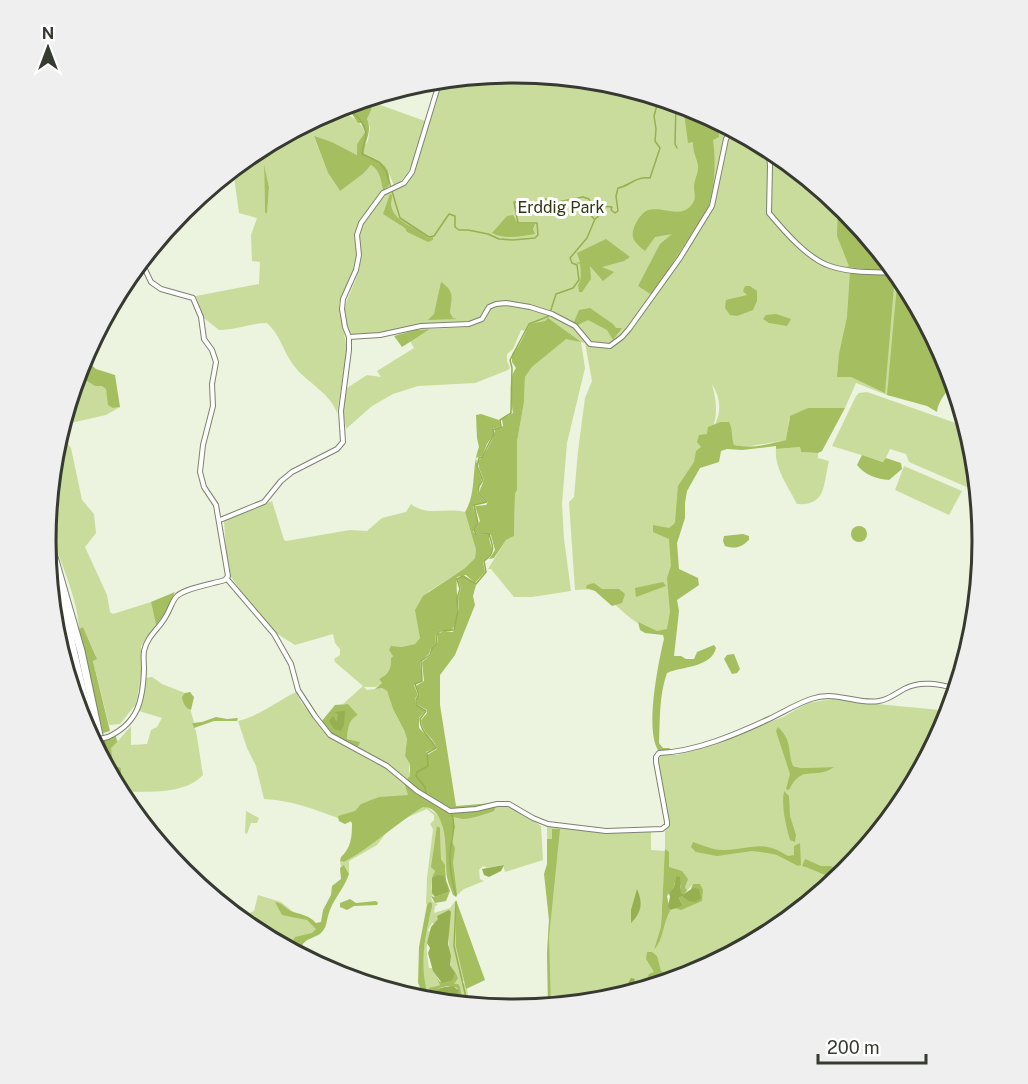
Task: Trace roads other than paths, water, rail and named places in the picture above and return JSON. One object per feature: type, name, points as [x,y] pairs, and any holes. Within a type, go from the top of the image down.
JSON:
[{"type":"highway","points":[[56,564],[81,651],[99,737]]},
{"type":"highway","points":[[58,591],[86,705]]},
{"type":"street","points":[[220,520],[264,502],[281,481],[292,472],[337,449],[343,442],[340,411],[349,337],[342,309],[343,299],[357,270],[359,255],[357,235],[361,223],[383,193],[404,183],[412,172],[437,90]]},
{"type":"street","points":[[349,337],[380,335],[422,326],[470,324],[482,319],[489,307],[506,303],[549,313],[575,326],[590,344],[610,346],[622,337],[680,258],[712,206],[727,137]]},
{"type":"street","points":[[770,161],[769,213],[783,230],[803,249],[830,266],[884,272]]},
{"type":"street","points":[[145,270],[151,282],[161,289],[192,297],[201,317],[204,339],[212,350],[216,362],[212,384],[213,406],[202,446],[200,472],[204,487],[216,505],[220,520],[227,579],[274,634],[291,664],[298,690],[330,735],[387,766],[417,791],[450,811],[509,804],[548,824],[606,831],[662,829],[667,822],[656,762],[656,757],[660,753],[675,753],[696,748],[764,721],[810,699],[838,696],[871,702],[890,698],[912,685],[941,684],[949,686]]},
{"type":"street","points":[[100,739],[122,730],[133,720],[138,710],[144,653],[148,638],[160,627],[176,597],[184,592],[227,579]]},
{"type":"waterway","points":[[433,799],[426,794],[425,787],[416,776],[417,772],[428,766],[427,753],[436,748],[421,724],[420,719],[426,711],[416,705],[419,695],[415,684],[422,681],[421,661],[430,655],[437,643],[436,635],[440,631],[454,630],[460,589],[457,579],[463,576],[476,584],[486,572],[484,561],[492,552],[489,534],[476,534],[474,530],[478,523],[474,505],[487,502],[478,492],[483,480],[477,466],[479,458],[482,457],[494,434],[493,430],[501,427],[500,420],[511,413],[512,368],[510,360],[529,324],[549,316],[556,294],[573,288],[579,280],[577,265],[572,263],[570,258],[587,238],[601,206],[612,207],[611,210],[615,213],[618,211],[616,196],[618,188],[640,178],[650,178],[660,148],[655,141],[654,116],[657,107]]},
{"type":"waterway","points":[[353,113],[365,129],[362,154],[379,162],[386,171],[400,218],[429,237],[434,236],[449,214],[455,216],[455,227],[459,230],[488,234],[499,239],[535,238],[538,235],[537,223],[518,223],[514,202],[531,203],[546,199],[558,202],[583,197],[589,199],[591,205],[589,213],[594,219]]},
{"type":"waterway","points":[[676,113],[675,144],[677,148]]},
{"type":"waterway","points":[[451,812],[454,824],[450,864],[456,896]]},
{"type":"waterway","points":[[456,902],[454,946],[466,998]]},
{"type":"park label","name":"Erddig Park","points":[[561,207]]}]
